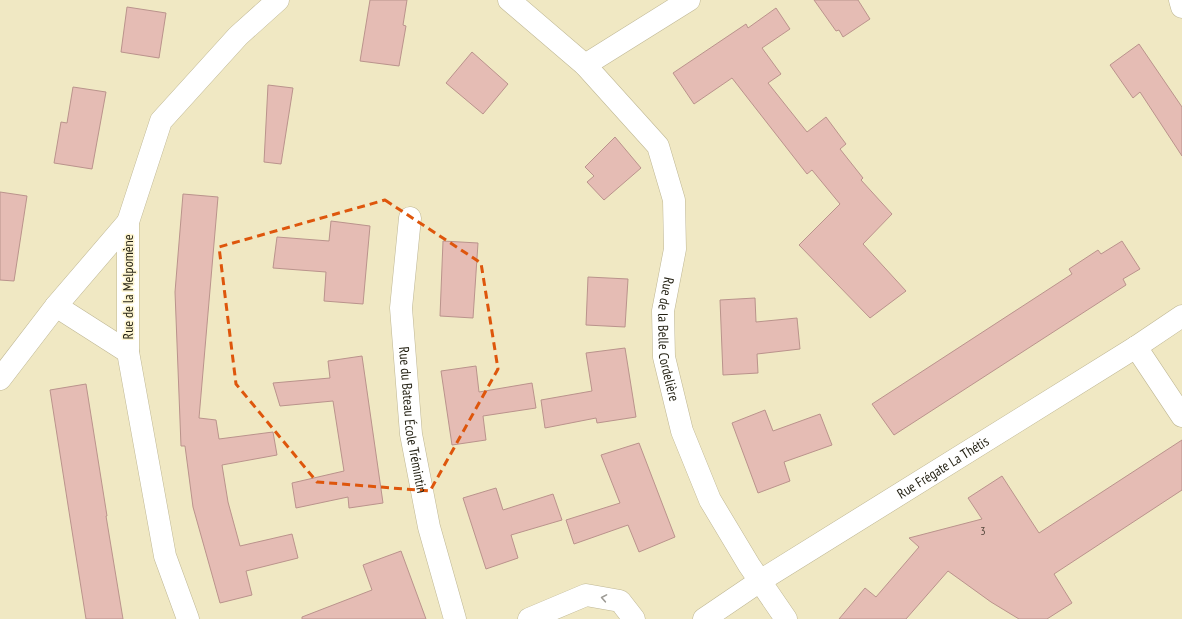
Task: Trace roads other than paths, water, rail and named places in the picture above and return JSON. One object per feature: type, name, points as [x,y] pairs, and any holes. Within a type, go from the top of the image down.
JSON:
[{"type":"street","name":"Rue de la Melpomène","points":[[188,619],[165,556],[128,352],[128,222],[161,121],[238,36],[278,0]]},
{"type":"street","name":"Rue de la Belle Cordelière","points":[[509,0],[585,65],[658,146],[674,200],[675,249],[663,311],[664,357],[682,431],[710,500],[749,565],[786,619]]},
{"type":"street","points":[[585,65],[689,0]]},
{"type":"street","points":[[1180,0],[1182,7]]},
{"type":"street","name":"Rue du Bateau École Trémintin","points":[[410,218],[401,308],[411,434],[429,527],[455,619]]},
{"type":"street","points":[[0,379],[56,306],[128,222]]},
{"type":"street","points":[[56,306],[128,352]]},
{"type":"street","name":"Rue Frégate La Thétis","points":[[704,619],[760,581],[1136,347],[1182,316]]},
{"type":"street","points":[[1136,347],[1182,416]]},
{"type":"street","points":[[529,619],[586,595],[620,601],[634,619]]}]
